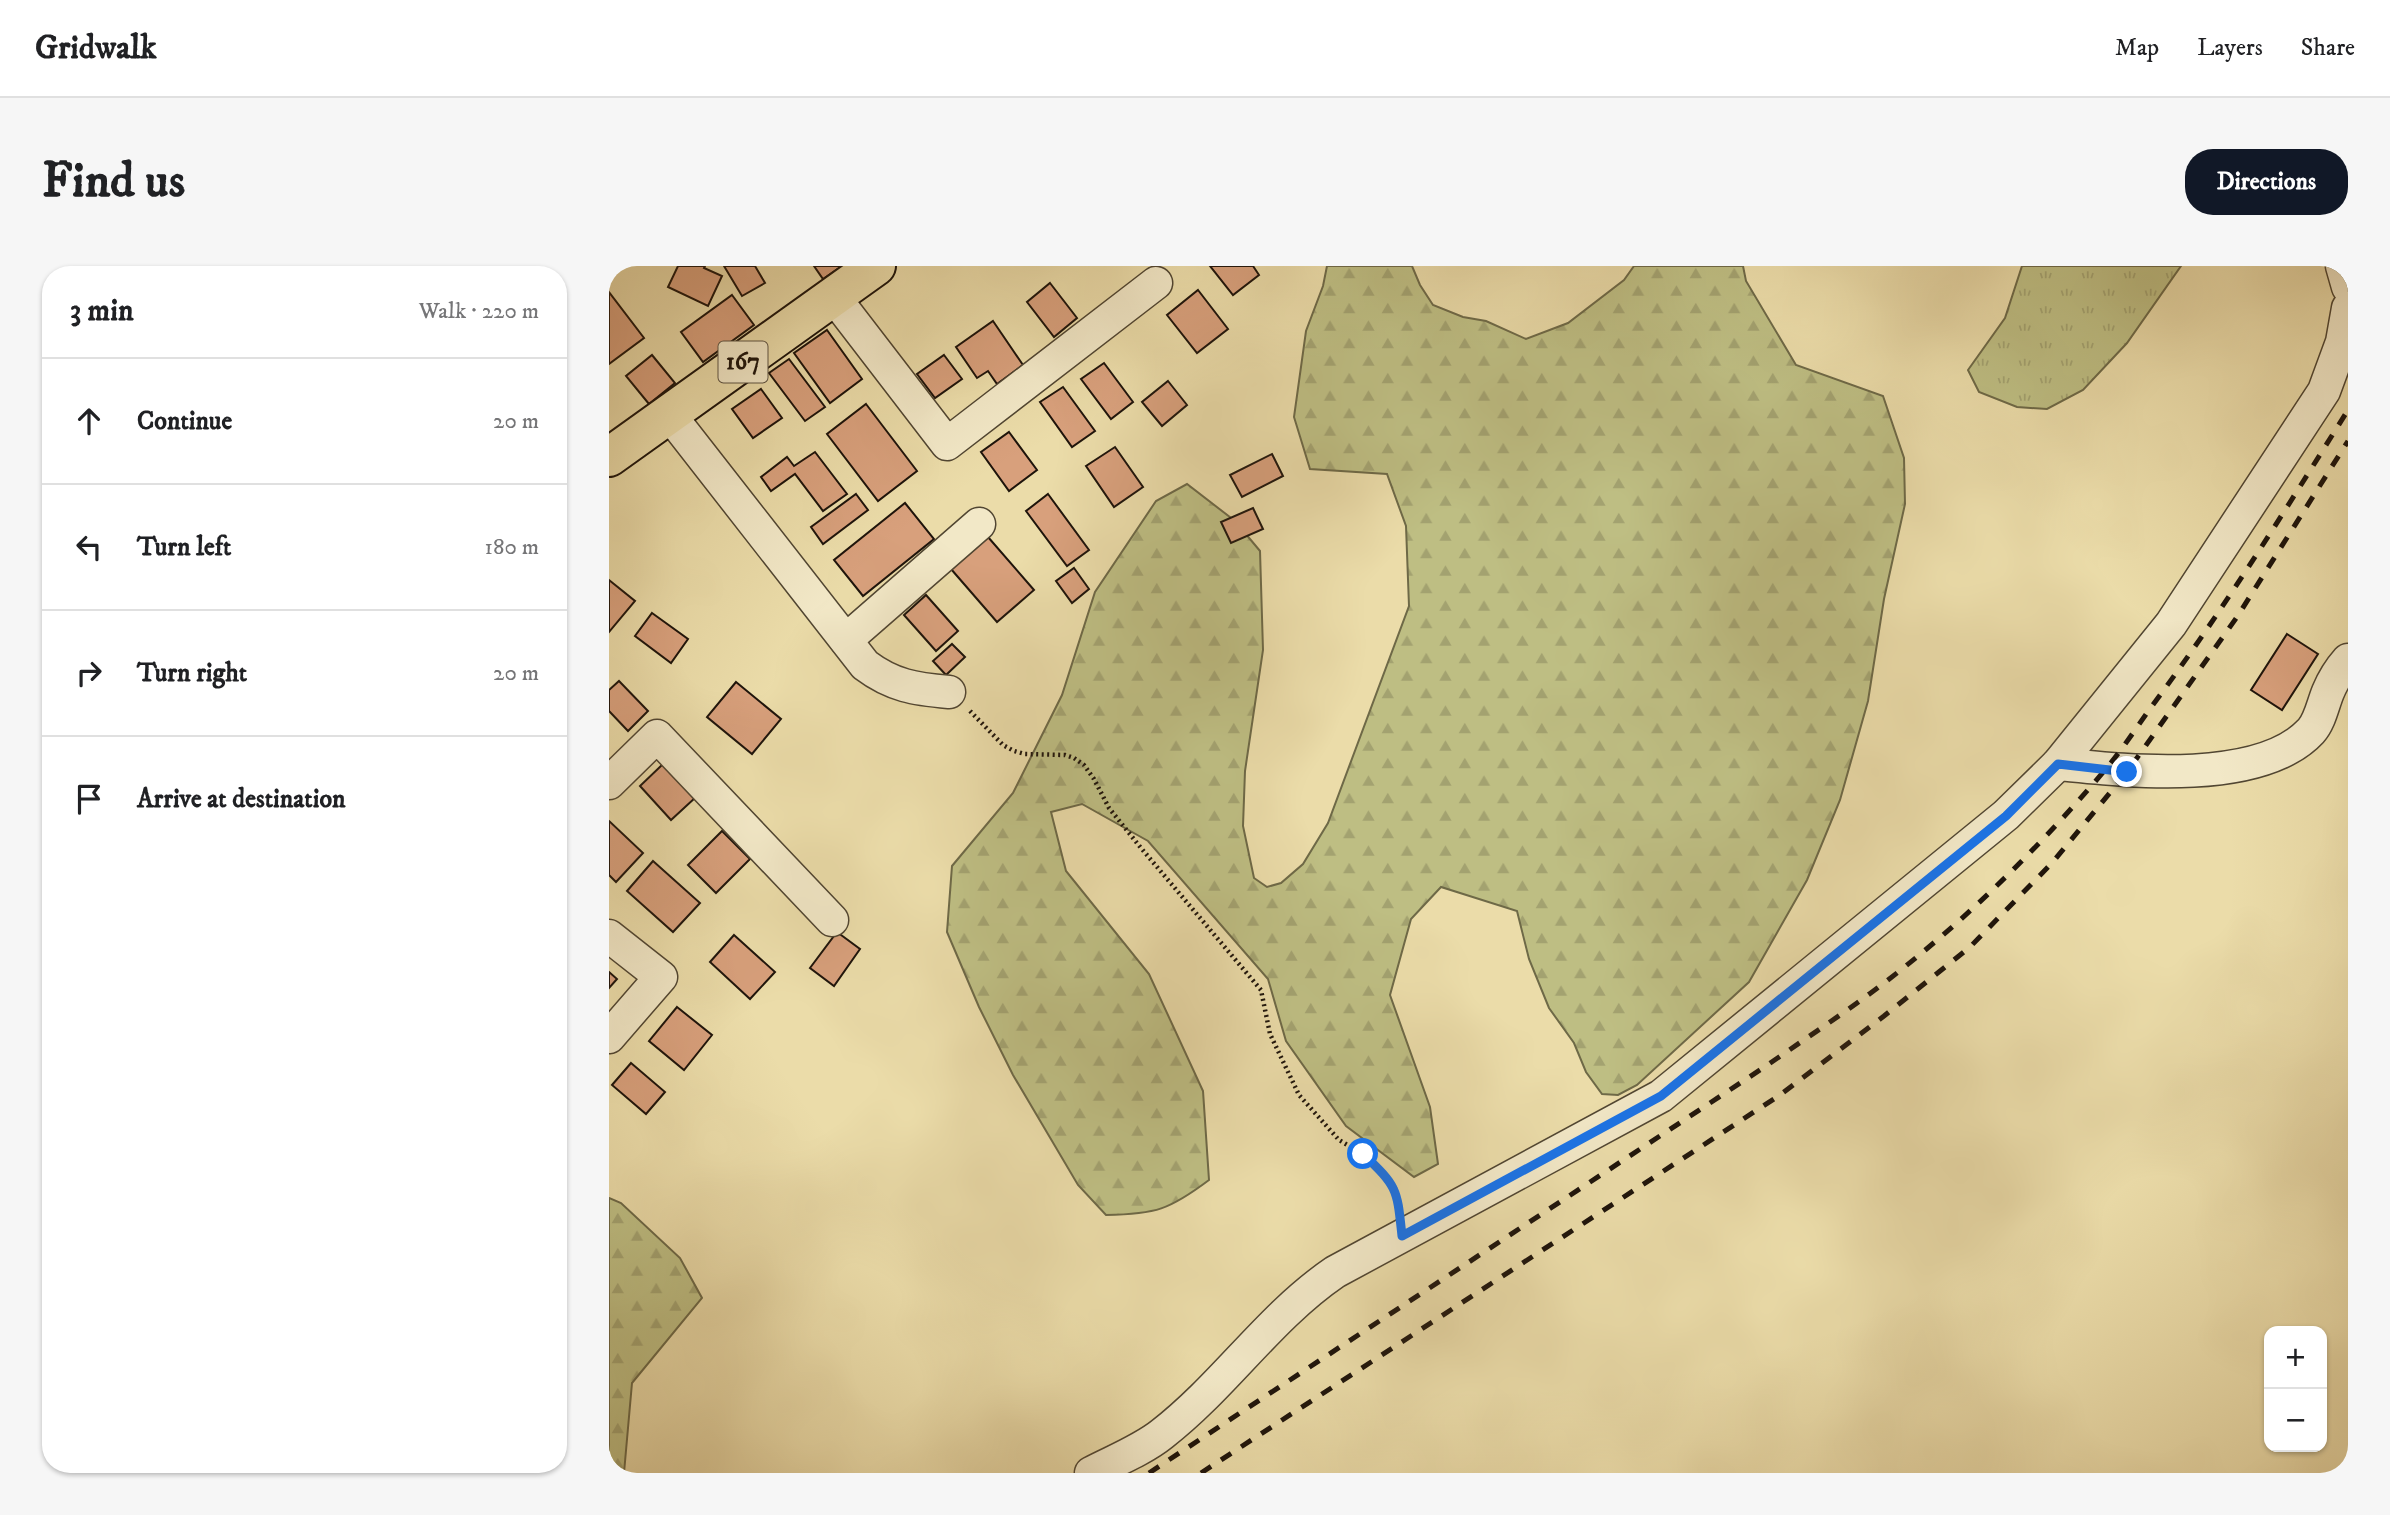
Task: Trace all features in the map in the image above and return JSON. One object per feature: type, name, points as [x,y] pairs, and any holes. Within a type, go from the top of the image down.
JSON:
[{"type":"highway","name":"167","points":[[609,457],[876,266]]},
{"type":"street","points":[[2342,266],[2348,286]]},
{"type":"street","points":[[834,297],[947,444],[1156,283]]},
{"type":"street","points":[[1091,1473],[1160,1436],[1287,1310],[1335,1272],[1661,1096],[2006,816],[2058,764],[2171,624],[2324,391],[2342,341],[2348,308]]},
{"type":"street","points":[[669,414],[865,665],[882,678],[902,686],[949,692]]},
{"type":"street","points":[[846,640],[979,524]]},
{"type":"street","points":[[2058,764],[2127,772],[2175,772],[2229,766],[2273,756],[2291,748],[2313,729],[2330,687],[2348,660]]},
{"type":"street","points":[[609,783],[657,736],[832,920]]},
{"type":"street","points":[[609,936],[661,977],[609,1037]]},
{"type":"path","points":[[949,692],[1003,745],[1025,754],[1065,755],[1084,765],[1109,808],[1261,990],[1270,1034],[1299,1095],[1339,1140],[1363,1154],[1395,1188],[1402,1236]]},
{"type":"green space","points":[[1327,266],[1412,266],[1433,305],[1463,317],[1486,321],[1526,339],[1568,323],[1624,280],[1634,266],[1743,266],[1746,281],[1796,365],[1883,396],[1904,458],[1905,504],[1884,599],[1868,701],[1840,800],[1807,880],[1749,982],[1637,1085],[1618,1095],[1602,1094],[1586,1072],[1574,1043],[1549,1008],[1529,959],[1517,911],[1441,887],[1411,919],[1390,995],[1430,1107],[1438,1164],[1414,1177],[1346,1126],[1286,1041],[1268,979],[1148,841],[1082,804],[1051,812],[1066,871],[1149,974],[1203,1091],[1209,1180],[1183,1198],[1161,1208],[1106,1215],[1078,1185],[1013,1075],[979,1007],[947,932],[952,866],[1013,793],[1062,695],[1095,592],[1156,501],[1187,484],[1235,521],[1260,551],[1263,650],[1245,771],[1243,826],[1254,878],[1267,887],[1281,883],[1303,864],[1328,823],[1409,606],[1406,526],[1387,474],[1310,469],[1294,417],[1306,331],[1323,286]]},
{"type":"green space","points":[[2022,266],[2181,266],[2127,343],[2083,390],[2047,409],[2017,407],[1979,392],[1968,370],[2005,318]]},
{"type":"green space","points":[[609,1198],[621,1203],[680,1258],[702,1298],[632,1383],[624,1473],[609,1473]]},
{"type":"building","points":[[678,266],[705,266],[704,268],[722,276],[708,306],[668,287]]},
{"type":"building","points":[[724,266],[755,266],[765,283],[742,296]]},
{"type":"building","points":[[814,266],[842,266],[823,279]]},
{"type":"building","points":[[1210,266],[1253,266],[1259,275],[1233,295]]},
{"type":"building","points":[[1050,283],[1077,318],[1054,337],[1027,302]]},
{"type":"building","points":[[1198,290],[1228,329],[1197,353],[1167,315]]},
{"type":"building","points":[[609,292],[644,338],[609,364]]},
{"type":"building","points":[[732,295],[754,325],[703,362],[681,332]]},
{"type":"building","points":[[993,321],[1023,365],[997,384],[988,371],[977,378],[956,347]]},
{"type":"building","points":[[827,330],[862,379],[830,403],[794,353]]},
{"type":"building","points":[[652,355],[675,383],[649,404],[626,376]]},
{"type":"building","points":[[944,355],[962,379],[935,398],[917,374]]},
{"type":"building","points":[[789,359],[825,407],[805,421],[769,373]]},
{"type":"building","points":[[1104,363],[1133,402],[1111,419],[1081,379]]},
{"type":"building","points":[[1168,381],[1187,405],[1162,426],[1142,402]]},
{"type":"building","points":[[1063,387],[1095,431],[1072,447],[1040,402]]},
{"type":"building","points":[[761,389],[782,418],[753,438],[732,409]]},
{"type":"building","points":[[866,404],[917,471],[878,501],[827,434]]},
{"type":"building","points":[[1009,432],[1037,470],[1009,491],[981,452]]},
{"type":"building","points":[[1115,447],[1143,487],[1114,507],[1086,466]]},
{"type":"building","points":[[815,452],[847,494],[823,511],[795,474],[771,491],[761,477],[787,457],[794,466]]},
{"type":"building","points":[[1272,454],[1283,476],[1242,497],[1230,475]]},
{"type":"building","points":[[856,494],[868,510],[823,544],[811,527]]},
{"type":"building","points":[[1048,494],[1089,550],[1067,566],[1026,511]]},
{"type":"building","points":[[905,503],[934,539],[863,596],[834,560]]},
{"type":"building","points":[[1253,508],[1263,529],[1231,543],[1221,522]]},
{"type":"building","points":[[988,537],[1034,590],[997,622],[951,569]]},
{"type":"building","points":[[1074,568],[1089,589],[1072,603],[1056,581]]},
{"type":"building","points":[[609,580],[635,601],[609,632]]},
{"type":"building","points":[[926,595],[958,631],[936,651],[904,615]]},
{"type":"building","points":[[652,613],[688,639],[671,663],[635,636]]},
{"type":"building","points":[[2287,634],[2318,654],[2282,710],[2251,690]]},
{"type":"building","points":[[952,644],[965,657],[946,675],[933,661]]},
{"type":"building","points":[[619,681],[648,711],[628,731],[609,711],[609,690]]},
{"type":"building","points":[[736,682],[781,719],[752,754],[707,717]]},
{"type":"building","points":[[664,763],[696,797],[671,820],[640,786]]},
{"type":"building","points":[[609,821],[643,853],[616,882],[609,875]]},
{"type":"building","points":[[722,831],[750,859],[716,893],[688,865]]},
{"type":"building","points":[[653,861],[700,903],[673,932],[627,891]]},
{"type":"building","points":[[837,932],[860,949],[834,986],[810,968]]},
{"type":"building","points":[[734,935],[775,972],[750,999],[710,962]]},
{"type":"building","points":[[609,972],[617,979],[609,988]]},
{"type":"building","points":[[677,1007],[712,1035],[684,1070],[649,1041]]},
{"type":"building","points":[[631,1063],[665,1092],[646,1114],[612,1085]]},
{"type":"railway","points":[[1149,1473],[1763,1068],[1880,986],[1942,935],[2039,843],[2117,755],[2227,600],[2348,410]]},
{"type":"railway","points":[[1201,1473],[1780,1095],[1970,947],[2052,863],[2127,772],[2237,617],[2348,441]]},
{"type":"route","points":[[1363,1154],[1395,1188],[1402,1236],[1661,1096],[2006,816],[2058,764],[2127,772]]}]
